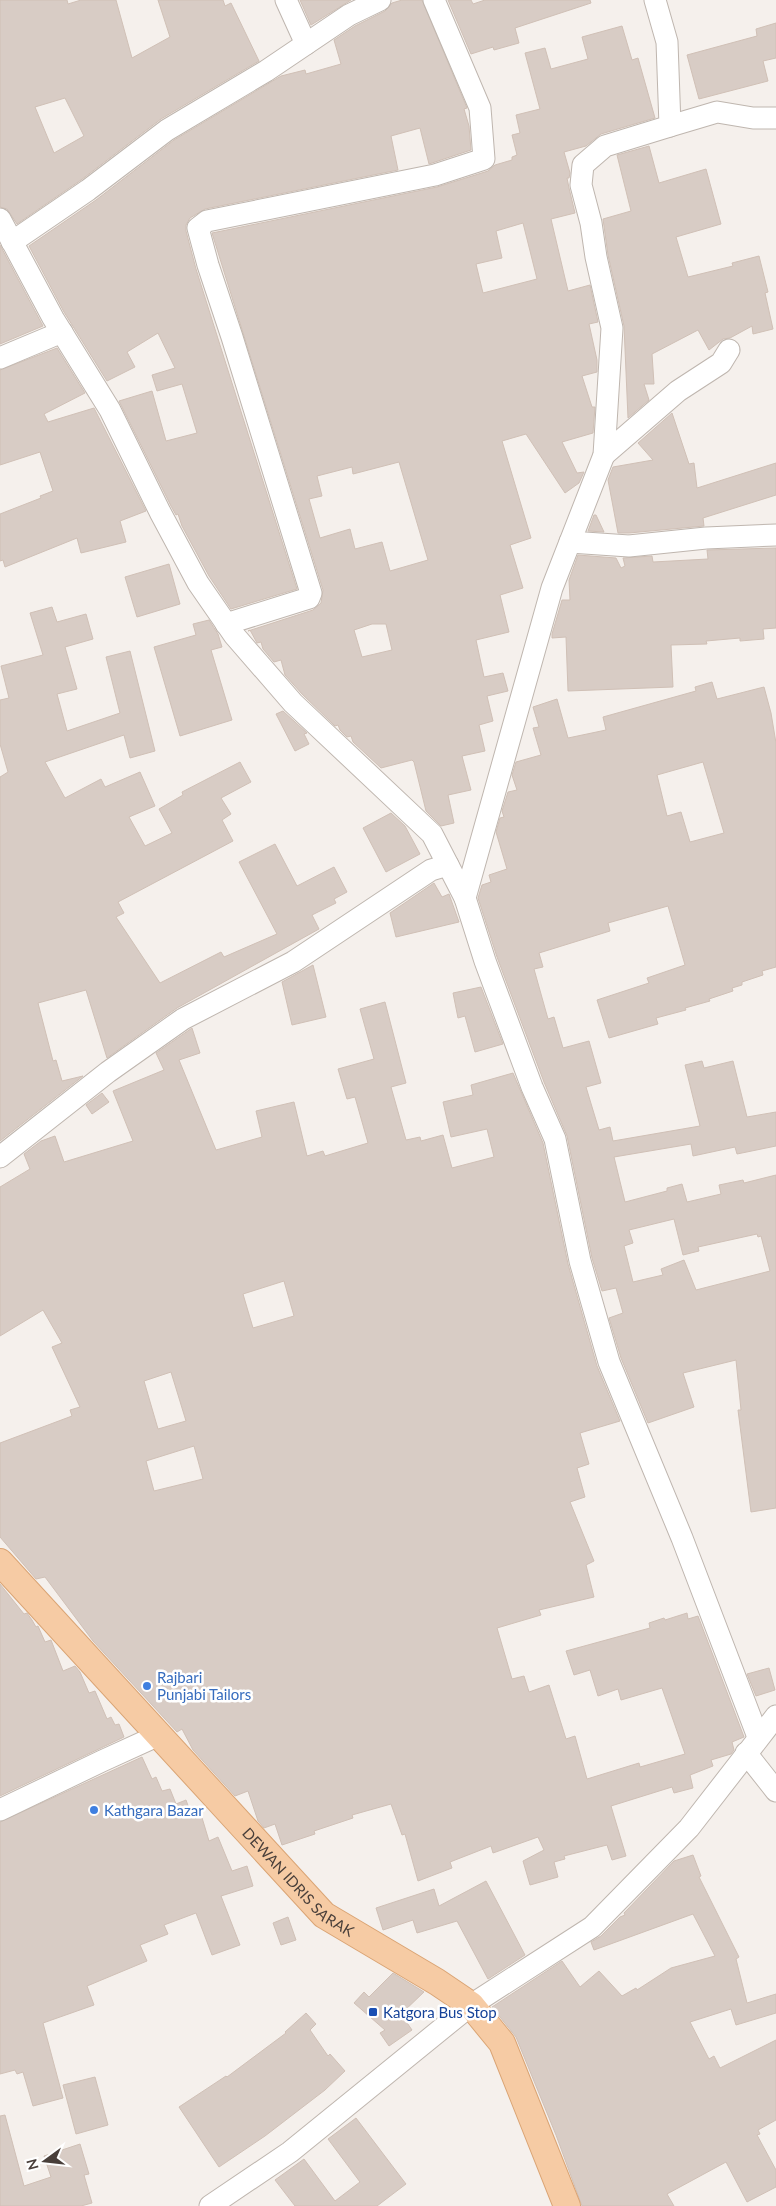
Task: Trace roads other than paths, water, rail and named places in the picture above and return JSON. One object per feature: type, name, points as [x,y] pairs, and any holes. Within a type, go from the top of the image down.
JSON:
[{"type":"main road","name":"DEWAN IDRIS SARAK","points":[[0,1562],[324,1915],[437,1982],[471,2005],[502,2043],[567,2206]]},
{"type":"street","points":[[286,0],[306,44]]},
{"type":"street","points":[[12,242],[88,190],[167,130],[306,44],[349,15],[380,0]]},
{"type":"street","points":[[226,624],[309,598],[311,594],[198,228],[207,221],[435,174],[484,159],[480,108],[434,0]]},
{"type":"street","points":[[655,0],[667,42],[670,126]]},
{"type":"street","points":[[465,898],[552,588],[604,455],[612,328],[596,257],[591,223],[581,185],[583,165],[605,146],[718,112],[753,118],[776,118]]},
{"type":"street","points":[[0,219],[62,332],[110,410],[160,512],[198,583],[226,624],[293,703],[432,834],[465,898],[485,961],[532,1088],[555,1139],[580,1261],[609,1362],[682,1538],[752,1745],[776,1791]]},
{"type":"street","points":[[0,358],[62,332]]},
{"type":"street","points":[[604,455],[678,391],[721,363],[729,350]]},
{"type":"street","points":[[570,542],[629,546],[706,538],[776,535]]},
{"type":"street","points":[[0,1157],[108,1072],[183,1019],[293,962],[431,870],[448,864]]},
{"type":"street","points":[[210,2206],[290,2152],[471,2005],[592,1927],[689,1828],[776,1716]]},
{"type":"street","points":[[0,1810],[159,1735]]},
{"type":"place","name":"Rajbari Punjabi Tailors","points":[[147,1686]]},
{"type":"place","name":"Kathgara Bazar","points":[[94,1810]]},
{"type":"place","name":"Katgora Bus Stop","points":[[373,2012]]}]
